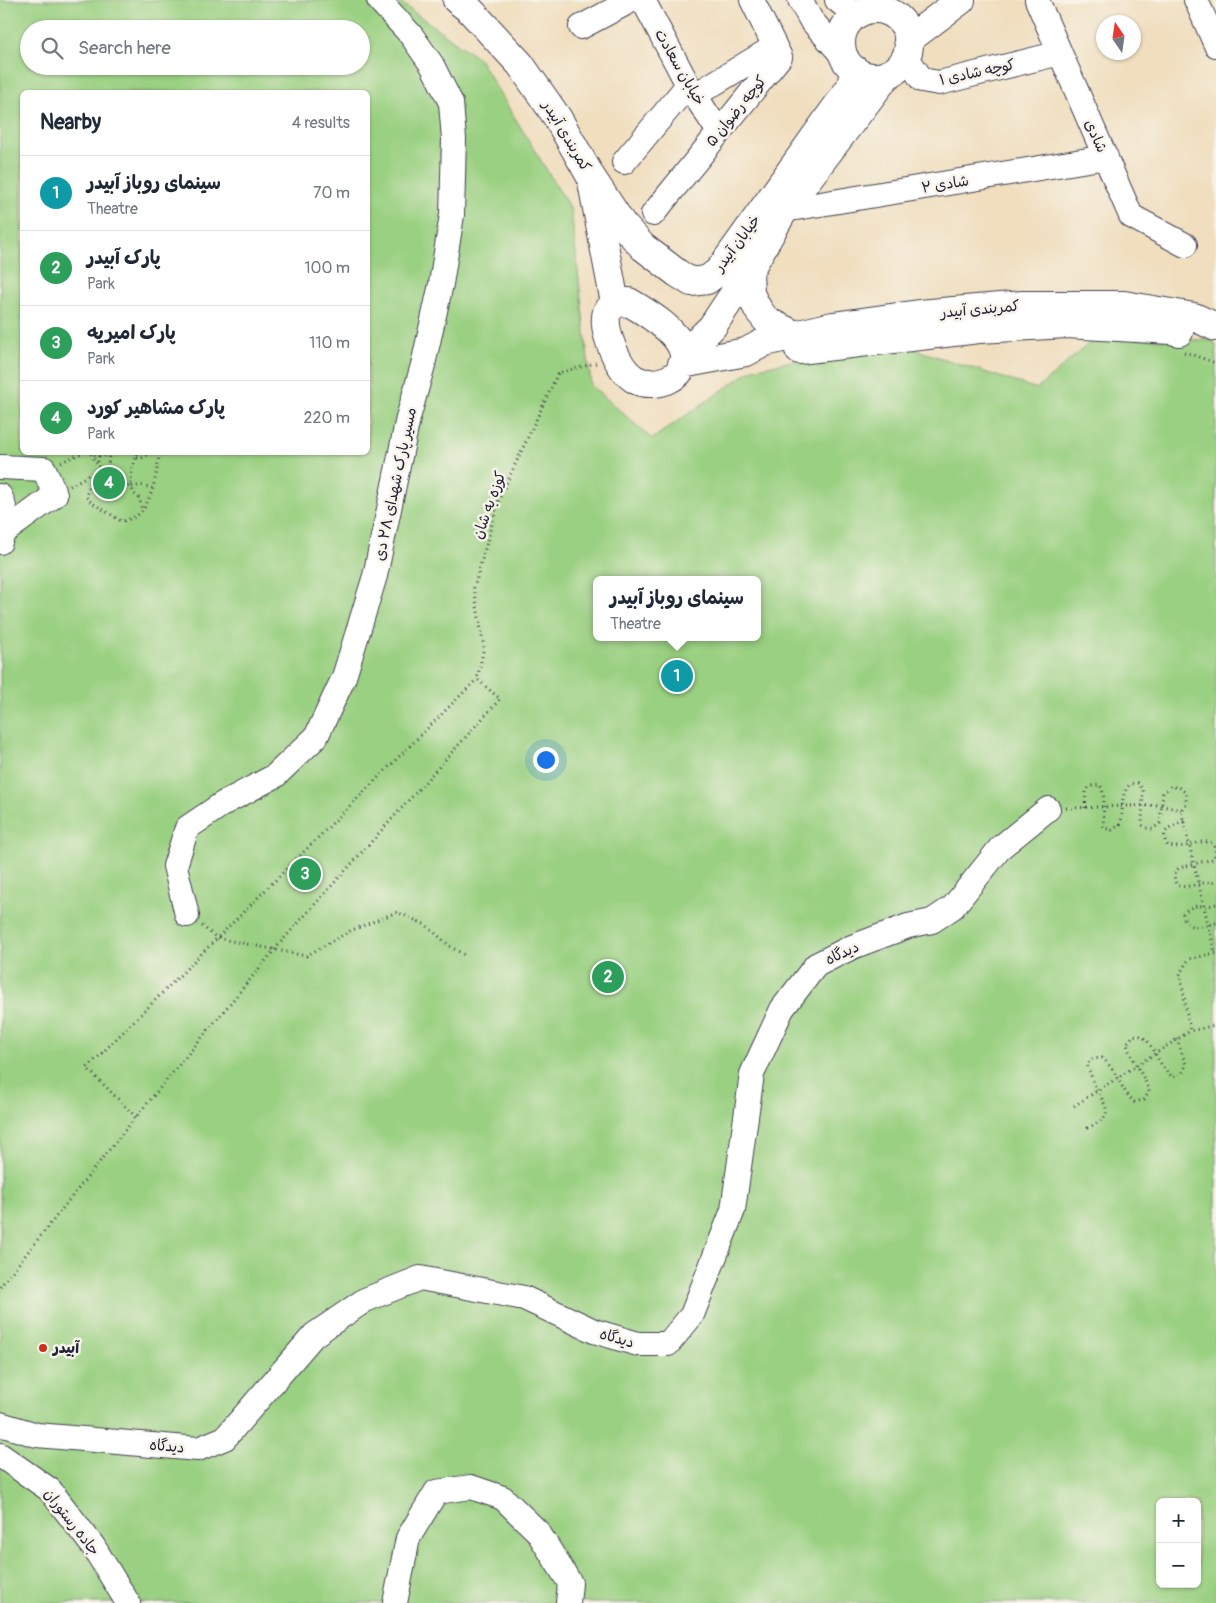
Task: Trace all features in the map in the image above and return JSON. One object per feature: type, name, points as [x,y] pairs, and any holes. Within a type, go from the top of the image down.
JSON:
[{"type":"main road","name":"کمربندی آبیدر","points":[[457,0],[470,10],[520,64],[557,117],[592,177],[615,303]]},
{"type":"main road","name":"خیابان آبیدر","points":[[683,359],[712,327],[749,271],[784,210],[901,57],[961,0]]},
{"type":"main road","points":[[866,6],[884,10],[897,18],[906,30],[901,57],[876,76],[865,75],[849,64],[841,48],[844,28],[866,6]]},
{"type":"main road","name":"خیابان آبیدر","points":[[592,177],[622,224],[643,247],[691,282],[707,280],[719,271],[850,88],[849,64]]},
{"type":"main road","points":[[749,271],[750,294],[759,311],[767,321],[795,335]]},
{"type":"main road","points":[[629,302],[646,312],[666,328],[677,340],[683,359],[676,374],[668,380],[646,383],[635,379],[625,370],[616,357],[609,339],[606,322],[608,311],[615,303],[629,302]]},
{"type":"main road","name":"کمربندی آبیدر","points":[[683,359],[746,352],[765,342],[833,326],[918,314],[1024,306],[1124,305],[1194,317],[1216,327]]},
{"type":"main road","name":"کمربندی آبیدر","points":[[746,352],[760,357],[820,347],[959,332],[1066,324],[1172,330],[1216,345]]},
{"type":"street","name":"مسیر پارک شهدای ۲۸ دی","points":[[187,915],[175,866],[187,828],[224,803],[275,776],[316,737],[344,678],[375,576],[408,418],[423,365],[441,284],[452,215],[454,139],[451,103],[432,65],[411,35],[379,0]]},
{"type":"street","points":[[581,27],[632,0]]},
{"type":"street","name":"خیابان سعادت","points":[[643,0],[692,90],[719,132]]},
{"type":"street","points":[[624,162],[692,90],[774,47],[752,0]]},
{"type":"street","points":[[800,0],[811,20],[849,64]]},
{"type":"street","name":"شادی","points":[[1037,0],[1131,216],[1185,245]]},
{"type":"street","points":[[1196,0],[1216,45]]},
{"type":"street","points":[[1213,0],[1216,8]]},
{"type":"street","name":"کوچه رضوان ۵","points":[[653,214],[780,57],[774,47]]},
{"type":"street","name":"کوچه شادی ۱","points":[[901,57],[922,80],[940,83],[1060,53]]},
{"type":"street","name":"شادی ۲","points":[[784,210],[1106,157]]},
{"type":"street","points":[[0,467],[44,469],[55,495],[2,537]]},
{"type":"street","points":[[0,496],[6,514],[2,537]]},
{"type":"street","name":"دیدگاه","points":[[0,1424],[37,1435],[198,1449],[226,1438],[314,1335],[365,1300],[420,1278],[524,1298],[594,1331],[638,1344],[668,1344],[692,1315],[733,1210],[752,1074],[782,1010],[816,965],[852,947],[908,926],[932,921],[953,907],[1001,847],[1048,809]]},
{"type":"street","name":"جاده رستوران","points":[[0,1455],[50,1490],[93,1546],[128,1603]]},
{"type":"street","points":[[395,1603],[408,1538],[436,1492],[471,1487],[503,1498],[538,1532],[570,1582],[568,1603]]},
{"type":"path","name":"کوزه به شان","points":[[477,679],[484,648],[474,588],[499,499],[558,373],[616,357]]},
{"type":"path","points":[[44,469],[77,455]]},
{"type":"path","points":[[92,455],[99,469]]},
{"type":"path","points":[[96,455],[107,455]]},
{"type":"path","points":[[109,455],[108,469],[121,486],[141,485],[152,488]]},
{"type":"path","points":[[138,455],[132,468],[132,486],[134,494],[140,499],[142,511]]},
{"type":"path","points":[[137,458],[147,455]]},
{"type":"path","points":[[99,456],[99,469],[90,482],[86,497],[120,521],[124,521],[142,511],[152,488],[159,463],[159,455]]},
{"type":"path","points":[[55,495],[99,469]]},
{"type":"path","points":[[0,1287],[136,1117],[274,951],[500,699],[477,679],[87,1068],[136,1117]]},
{"type":"path","points":[[1181,810],[1161,806],[1142,806],[1123,806],[1104,808],[1085,808],[1086,791],[1090,786],[1100,786],[1104,793],[1104,808],[1104,828],[1112,830],[1120,826],[1123,816],[1123,806],[1122,799],[1124,792],[1130,784],[1138,783],[1143,790],[1142,806],[1142,825],[1146,828],[1153,829],[1160,823],[1161,806],[1163,793],[1171,786],[1180,788],[1186,793],[1186,804],[1181,810]]},
{"type":"path","points":[[1181,810],[1215,953],[1188,959],[1180,973],[1190,1031]]},
{"type":"path","points":[[1184,821],[1167,830],[1164,835],[1164,841],[1168,846],[1178,847],[1202,841],[1213,843],[1216,848],[1213,859],[1179,868],[1175,871],[1176,885],[1183,887],[1216,883]]},
{"type":"path","points":[[1216,904],[1194,906],[1188,908],[1183,914],[1184,921],[1189,926],[1199,927],[1216,923]]},
{"type":"path","points":[[187,915],[217,938],[306,956],[350,930],[398,912],[426,925],[466,956]]},
{"type":"path","points":[[1074,1106],[1190,1031],[1216,1025]]},
{"type":"path","points":[[1087,1128],[1100,1122],[1106,1114],[1107,1105],[1098,1091],[1087,1064],[1092,1059],[1102,1058],[1110,1064],[1126,1095],[1134,1102],[1144,1100],[1149,1092],[1147,1084],[1129,1053],[1127,1043],[1134,1035],[1143,1037],[1167,1073],[1174,1077],[1182,1074],[1186,1065],[1177,1039]]},
{"type":"green space","points":[[0,0],[397,0],[479,59],[571,210],[591,385],[652,439],[753,369],[889,341],[1037,389],[1095,338],[1210,340],[1216,344],[1216,1603],[0,1603]]},
{"type":"place","name":"پارک مشاهیر کورد","points":[[109,483]]},
{"type":"place","name":"سینمای روباز آبیدر","points":[[677,676]]},
{"type":"place","name":"پارک امیریه","points":[[305,874]]},
{"type":"place","name":"پارک آبیدر","points":[[608,977]]},
{"type":"place","name":"آبیدر","points":[[43,1348]]}]
